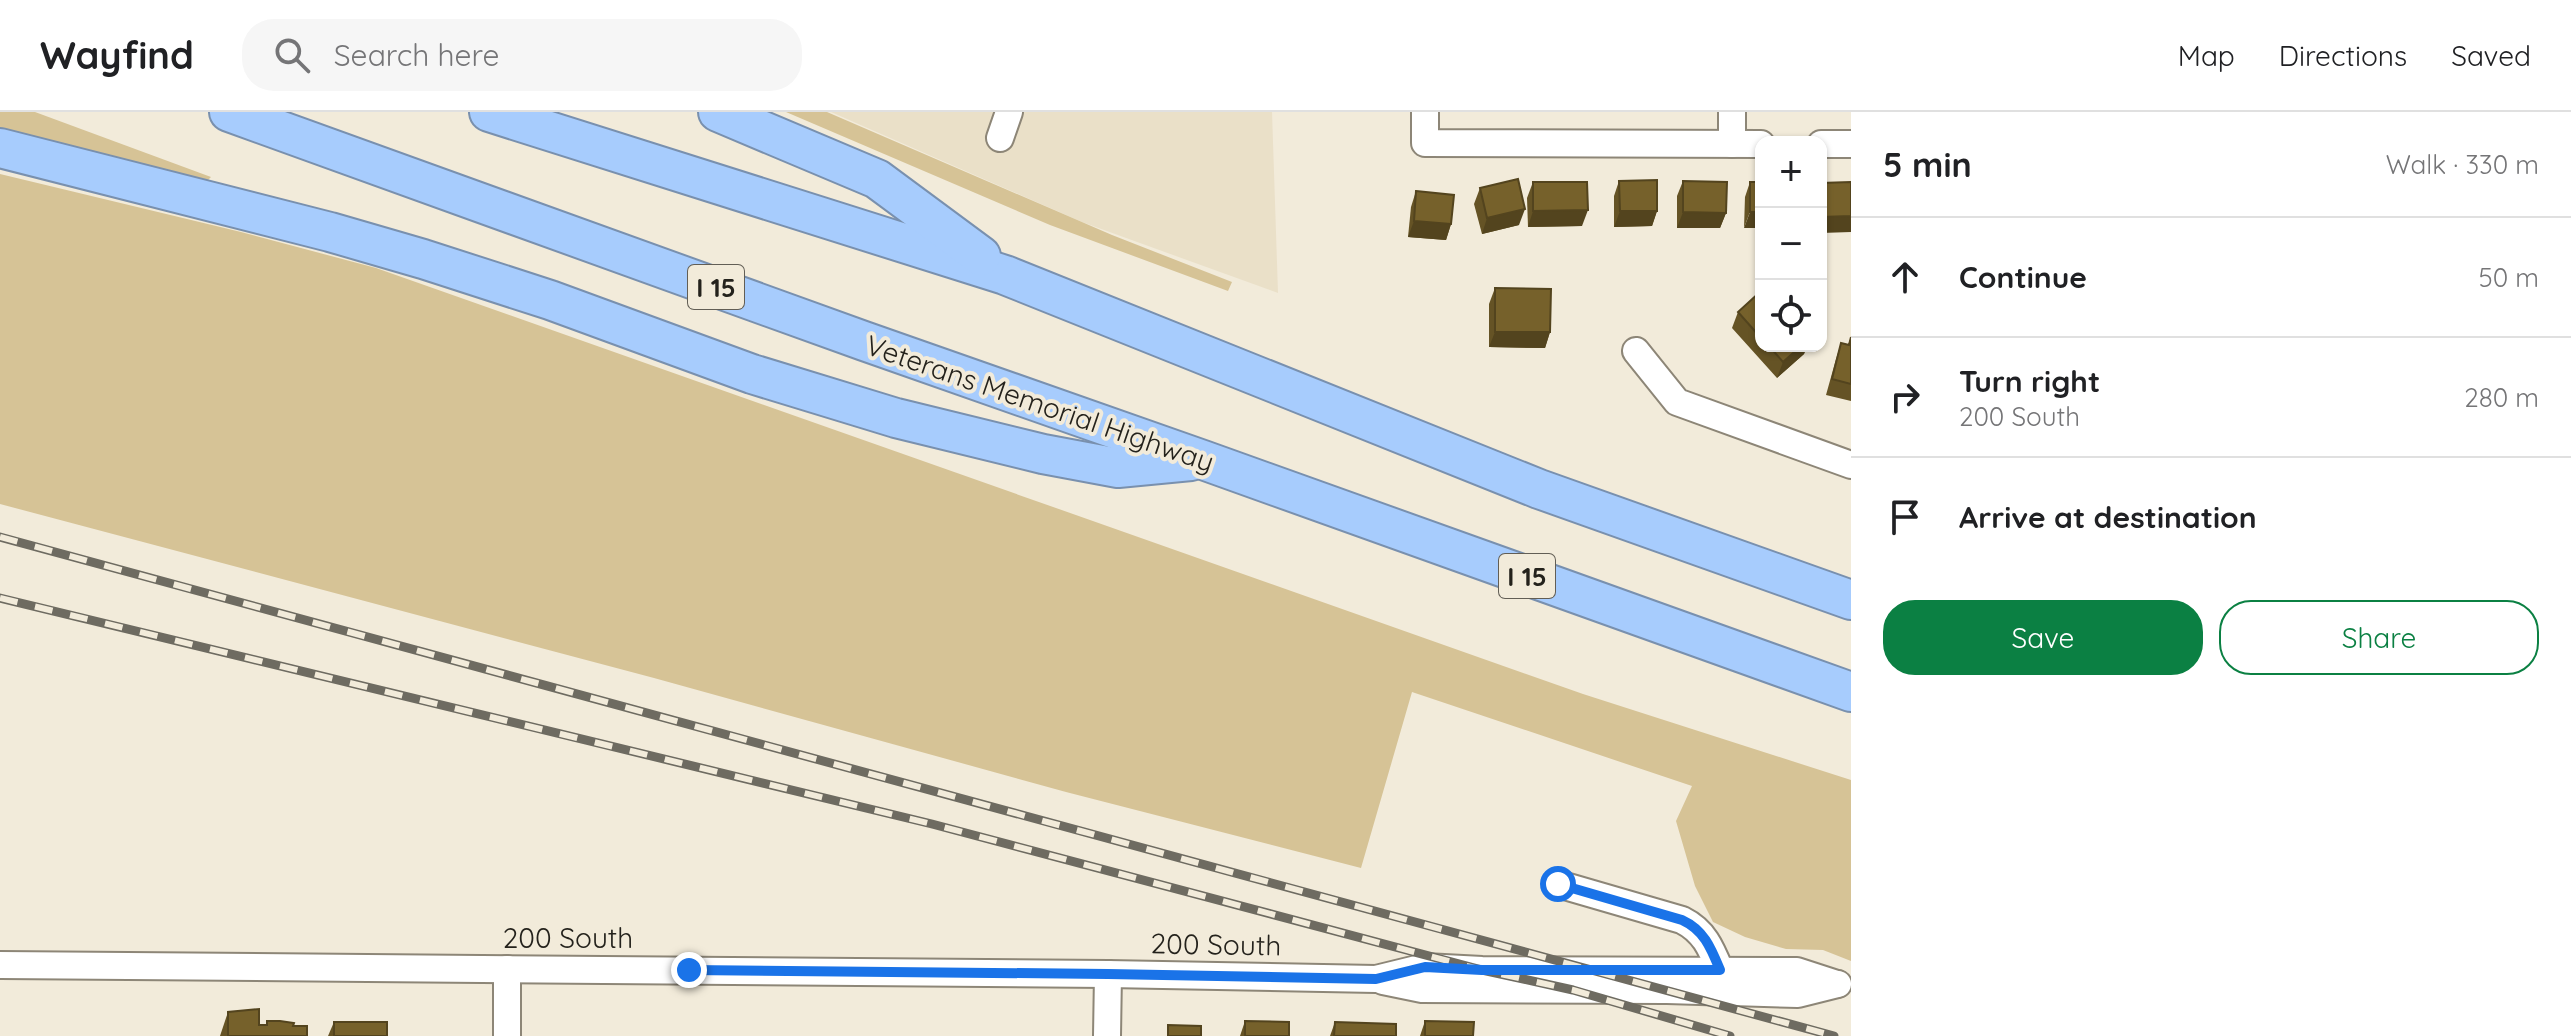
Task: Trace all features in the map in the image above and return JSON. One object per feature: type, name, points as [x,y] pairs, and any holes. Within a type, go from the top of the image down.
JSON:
[{"type":"highway","name":"Veterans Memorial Highway","points":[[229,112],[1851,692]]},
{"type":"highway","points":[[489,112],[1005,275],[1539,489],[1851,600]]},
{"type":"highway","points":[[718,112],[877,179],[1005,275]]},
{"type":"highway","points":[[0,148],[330,232],[423,259],[550,300],[752,374],[910,422],[1043,454],[1118,468],[1203,460]]},
{"type":"street","points":[[1000,138],[1009,112]]},
{"type":"street","points":[[1425,112],[1425,143],[1755,144]]},
{"type":"street","points":[[1732,112],[1732,144]]},
{"type":"street","points":[[1827,144],[1851,144]]},
{"type":"street","points":[[1636,351],[1677,402],[1851,465]]},
{"type":"street","points":[[1558,884],[1694,925],[1703,935],[1720,970]]},
{"type":"street","name":"200 South","points":[[0,965],[1108,974],[1377,979],[1422,989],[1798,994],[1844,984]]},
{"type":"street","name":"200 South","points":[[1377,979],[1425,967],[1720,970],[1797,971],[1844,984]]},
{"type":"street","points":[[507,969],[507,1036]]},
{"type":"street","points":[[1107,1036],[1108,974]]},
{"type":"shaded area","points":[[0,112],[35,112],[211,177],[208,180],[0,129]]},
{"type":"shaded area","points":[[786,112],[827,112],[1112,235],[1232,282],[1228,291],[1050,225]]},
{"type":"shaded area","points":[[831,112],[1272,112],[1278,293],[1082,222]]},
{"type":"shaded area","points":[[0,174],[376,268],[1583,694],[1851,780],[1851,961],[1823,950],[1786,949],[1745,937],[1713,922],[1695,886],[1676,821],[1692,786],[1412,692],[1361,868],[1066,792],[654,678],[0,504]]},
{"type":"building","points":[[1518,179],[1525,209],[1487,218],[1480,188]]},
{"type":"building","points":[[1657,180],[1657,211],[1620,211],[1619,181]]},
{"type":"building","points":[[1683,181],[1727,182],[1726,213],[1683,212]]},
{"type":"building","points":[[1533,182],[1587,182],[1588,210],[1533,211]]},
{"type":"building","points":[[1750,182],[1755,182],[1755,212],[1750,212]]},
{"type":"building","points":[[1851,182],[1851,216],[1827,217],[1827,183]]},
{"type":"building","points":[[1416,191],[1454,195],[1451,224],[1414,221]]},
{"type":"building","points":[[1495,288],[1551,289],[1550,332],[1495,332]]},
{"type":"building","points":[[1755,296],[1755,331],[1738,312]]},
{"type":"building","points":[[1851,337],[1851,384],[1832,379],[1841,343],[1849,345]]},
{"type":"building","points":[[1774,352],[1794,352],[1783,362]]},
{"type":"building","points":[[259,1009],[259,1025],[267,1025],[267,1021],[294,1023],[293,1026],[307,1026],[307,1036],[228,1036],[228,1012]]},
{"type":"building","points":[[1245,1021],[1289,1022],[1289,1036],[1245,1036]]},
{"type":"building","points":[[1425,1021],[1474,1022],[1473,1036],[1425,1036]]},
{"type":"building","points":[[334,1022],[387,1022],[387,1036],[334,1036]]},
{"type":"building","points":[[1335,1022],[1396,1024],[1396,1036],[1334,1036]]},
{"type":"building","points":[[1168,1025],[1201,1026],[1201,1036],[1168,1036]]},
{"type":"railway","points":[[0,537],[1834,1036]]},
{"type":"railway","points":[[0,598],[932,824],[1482,970],[1573,990],[1730,1036]]},
{"type":"route","points":[[689,970],[1378,979],[1425,967],[1482,970],[1720,970],[1703,935],[1694,925],[1558,884]]}]
